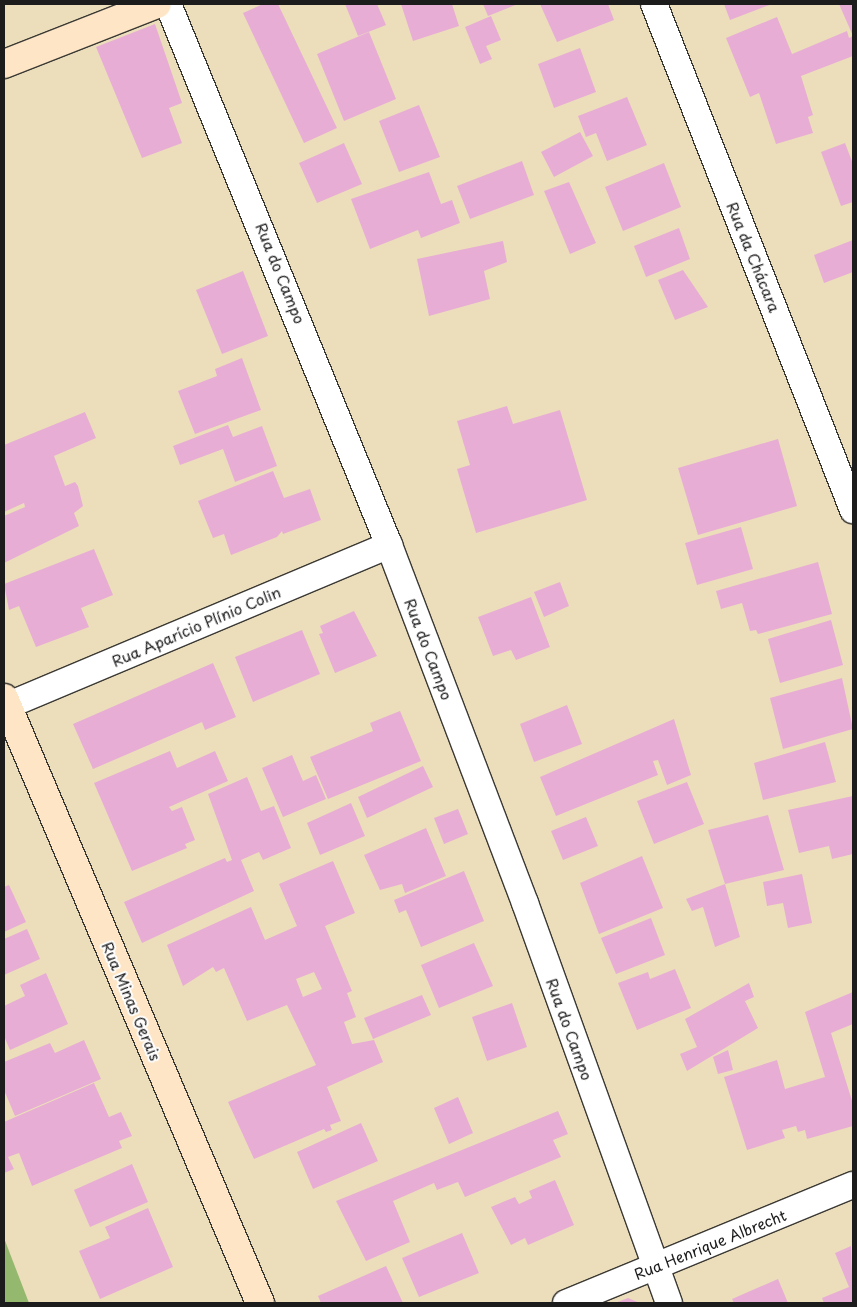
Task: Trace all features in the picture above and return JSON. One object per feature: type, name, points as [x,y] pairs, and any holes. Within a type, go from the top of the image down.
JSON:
[{"type":"main road","points":[[4,64],[157,4]]},
{"type":"main road","name":"Rua Minas Gerais","points":[[5,704],[260,1303]]},
{"type":"street","name":"Rua do Campo","points":[[168,4],[389,545],[525,903],[654,1267],[669,1303]]},
{"type":"street","name":"Rua da Chácara","points":[[654,4],[853,510]]},
{"type":"street","name":"Rua Aparício Plínio Colin","points":[[5,704],[389,545]]},
{"type":"street","name":"Rua Henrique Albrecht","points":[[566,1303],[853,1185]]},
{"type":"green space","points":[[4,1238],[29,1303],[4,1303]]},
{"type":"building","points":[[263,4],[278,4],[337,128],[304,143],[243,13]]},
{"type":"building","points":[[345,4],[377,4],[386,25],[358,36]]},
{"type":"building","points":[[401,4],[452,4],[459,26],[413,41]]},
{"type":"building","points":[[483,4],[518,4],[488,16]]},
{"type":"building","points":[[540,4],[608,4],[614,20],[557,42]]},
{"type":"building","points":[[724,4],[772,4],[730,20]]},
{"type":"building","points":[[839,4],[853,4],[853,36]]},
{"type":"building","points":[[491,16],[501,40],[486,46],[492,59],[480,64],[465,27]]},
{"type":"building","points":[[777,17],[792,54],[847,31],[849,38],[853,36],[853,56],[801,76],[813,115],[808,117],[813,133],[776,144],[759,93],[750,97],[726,38]]},
{"type":"building","points":[[155,24],[182,103],[169,108],[182,143],[142,158],[96,47]]},
{"type":"building","points":[[369,32],[396,99],[344,121],[317,54]]},
{"type":"building","points":[[580,48],[596,92],[554,108],[538,64]]},
{"type":"building","points":[[627,97],[647,145],[607,161],[596,133],[586,137],[578,116]]},
{"type":"building","points":[[419,105],[440,157],[399,172],[379,121]]},
{"type":"building","points":[[580,132],[593,156],[554,177],[541,152]]},
{"type":"building","points":[[344,143],[362,184],[317,203],[299,163]]},
{"type":"building","points":[[845,143],[853,164],[853,202],[841,206],[821,152]]},
{"type":"building","points":[[522,161],[534,195],[470,219],[457,186]]},
{"type":"building","points":[[664,163],[681,207],[623,231],[605,187]]},
{"type":"building","points":[[429,172],[441,204],[452,200],[460,223],[421,238],[418,230],[370,249],[351,199]]},
{"type":"building","points":[[569,182],[596,243],[570,254],[544,191]]},
{"type":"building","points":[[679,228],[690,259],[646,277],[634,246]]},
{"type":"building","points":[[853,240],[853,272],[824,283],[814,255]]},
{"type":"building","points":[[503,241],[507,262],[484,271],[490,299],[429,316],[417,259]]},
{"type":"building","points":[[683,270],[708,307],[675,320],[658,280]]},
{"type":"building","points":[[243,271],[268,336],[222,354],[196,290]]},
{"type":"building","points":[[242,358],[261,410],[195,434],[178,391],[217,376],[215,369]]},
{"type":"building","points":[[507,406],[513,424],[560,410],[587,500],[476,533],[457,469],[470,465],[457,421]]},
{"type":"building","points":[[85,412],[96,438],[54,456],[65,486],[75,482],[78,486],[83,506],[74,513],[79,526],[4,563],[4,516],[25,507],[24,503],[4,512],[4,445]]},
{"type":"building","points":[[228,425],[233,437],[262,426],[277,466],[235,482],[223,449],[180,465],[173,446]]},
{"type":"building","points":[[778,439],[797,506],[698,535],[678,468]]},
{"type":"building","points":[[273,471],[284,498],[310,489],[321,520],[283,534],[282,531],[277,537],[231,555],[224,534],[213,538],[198,501]]},
{"type":"building","points":[[741,527],[753,569],[697,585],[685,543]]},
{"type":"building","points":[[94,549],[113,595],[81,608],[89,627],[36,647],[19,606],[9,610],[4,584]]},
{"type":"building","points":[[818,562],[832,614],[758,634],[756,630],[750,631],[742,603],[721,609],[716,591]]},
{"type":"building","points":[[560,582],[569,606],[544,617],[534,592]]},
{"type":"building","points":[[531,597],[550,647],[516,660],[511,650],[493,656],[478,617]]},
{"type":"building","points":[[354,611],[377,656],[335,673],[319,634],[323,633],[320,626]]},
{"type":"building","points":[[831,620],[843,665],[780,683],[768,639]]},
{"type":"building","points":[[302,630],[320,674],[253,702],[235,657]]},
{"type":"building","points":[[213,663],[236,717],[205,730],[202,722],[93,769],[73,724]]},
{"type":"building","points":[[842,678],[853,729],[783,749],[770,698]]},
{"type":"building","points":[[567,705],[582,744],[534,762],[520,724]]},
{"type":"building","points":[[400,711],[421,761],[328,799],[310,757],[373,731],[370,723]]},
{"type":"building","points":[[674,719],[691,775],[667,785],[658,760],[653,761],[658,775],[556,816],[540,777]]},
{"type":"building","points":[[825,742],[836,782],[763,800],[754,763]]},
{"type":"building","points":[[170,751],[177,768],[215,751],[228,781],[169,807],[172,811],[182,807],[195,840],[185,844],[187,848],[132,871],[94,783]]},
{"type":"building","points":[[292,755],[303,781],[316,775],[326,799],[283,817],[262,768]]},
{"type":"building","points":[[423,766],[433,787],[367,818],[358,797]]},
{"type":"building","points":[[247,777],[261,811],[274,806],[291,848],[263,860],[259,852],[241,860],[254,891],[142,943],[124,902],[225,858],[227,862],[232,860],[208,794]]},
{"type":"building","points":[[687,782],[704,824],[654,844],[637,801]]},
{"type":"building","points":[[853,796],[853,854],[832,859],[829,846],[799,853],[788,810]]},
{"type":"building","points":[[351,803],[365,836],[320,855],[307,823]]},
{"type":"building","points":[[458,809],[468,834],[444,844],[434,818]]},
{"type":"building","points":[[768,815],[784,870],[725,884],[708,830]]},
{"type":"building","points":[[586,817],[598,846],[563,860],[551,831]]},
{"type":"building","points":[[426,828],[446,876],[405,893],[402,884],[380,890],[364,855]]},
{"type":"building","points":[[642,856],[663,908],[599,934],[580,883]]},
{"type":"building","points":[[333,861],[355,913],[325,926],[352,991],[347,993],[356,1017],[344,1022],[352,1044],[374,1040],[383,1062],[327,1087],[341,1121],[330,1125],[332,1130],[326,1132],[324,1129],[254,1159],[228,1102],[316,1065],[287,1005],[247,1021],[224,968],[216,972],[213,967],[183,986],[167,945],[251,907],[265,940],[297,926],[279,884]],"holes":[[[314,972],[322,989],[303,997],[296,979]]]},
{"type":"building","points":[[464,871],[484,921],[421,947],[406,910],[399,913],[394,900]]},
{"type":"building","points":[[802,874],[812,923],[788,928],[783,903],[767,906],[763,882]]},
{"type":"building","points":[[725,884],[740,937],[715,947],[703,907],[692,911],[686,899]]},
{"type":"building","points":[[9,885],[26,922],[4,932],[4,887]]},
{"type":"building","points":[[651,918],[665,955],[616,974],[601,938]]},
{"type":"building","points":[[27,929],[40,959],[4,975],[4,939]]},
{"type":"building","points":[[474,943],[493,986],[439,1008],[421,965]]},
{"type":"building","points":[[675,969],[691,1008],[637,1030],[618,983],[648,972],[650,979]]},
{"type":"building","points":[[46,973],[68,1024],[10,1050],[4,1036],[4,1006],[25,996],[20,985]]},
{"type":"building","points":[[749,983],[754,997],[745,1001],[758,1028],[687,1071],[680,1054],[697,1047],[685,1019]]},
{"type":"building","points":[[853,992],[853,1024],[831,1033],[853,1104],[853,1126],[807,1139],[805,1130],[798,1132],[796,1126],[782,1130],[785,1138],[747,1150],[724,1077],[777,1060],[785,1089],[825,1077],[805,1012]]},
{"type":"building","points":[[422,995],[431,1015],[373,1039],[364,1018]]},
{"type":"building","points":[[512,1003],[527,1047],[487,1061],[472,1017]]},
{"type":"building","points":[[84,1040],[101,1079],[15,1116],[4,1090],[4,1062],[50,1043],[55,1053]]},
{"type":"building","points":[[728,1050],[733,1070],[718,1074],[713,1057]]},
{"type":"building","points":[[94,1083],[109,1117],[121,1112],[132,1136],[119,1141],[122,1148],[32,1186],[19,1153],[8,1157],[14,1169],[4,1173],[4,1122]]},
{"type":"building","points":[[458,1097],[473,1133],[449,1144],[434,1108]]},
{"type":"building","points":[[558,1111],[568,1134],[553,1140],[561,1157],[465,1197],[458,1182],[437,1190],[434,1183],[393,1201],[410,1242],[366,1261],[336,1201]]},
{"type":"building","points":[[361,1123],[378,1161],[313,1189],[297,1152]]},
{"type":"building","points":[[132,1164],[148,1202],[90,1227],[74,1190]]},
{"type":"building","points":[[555,1180],[574,1225],[528,1245],[525,1238],[511,1245],[491,1207],[515,1197],[519,1204],[532,1198],[529,1191]]},
{"type":"building","points":[[148,1208],[173,1267],[100,1299],[79,1251],[110,1238],[105,1227]]},
{"type":"building","points":[[462,1233],[479,1273],[419,1297],[402,1258]]},
{"type":"building","points":[[851,1246],[853,1303],[824,1303],[822,1298],[849,1287],[835,1253]]},
{"type":"building","points":[[386,1266],[403,1303],[321,1303],[318,1296]]},
{"type":"building","points":[[778,1279],[788,1303],[734,1303],[732,1299]]},
{"type":"building","points":[[628,1298],[640,1303],[615,1303]]}]
